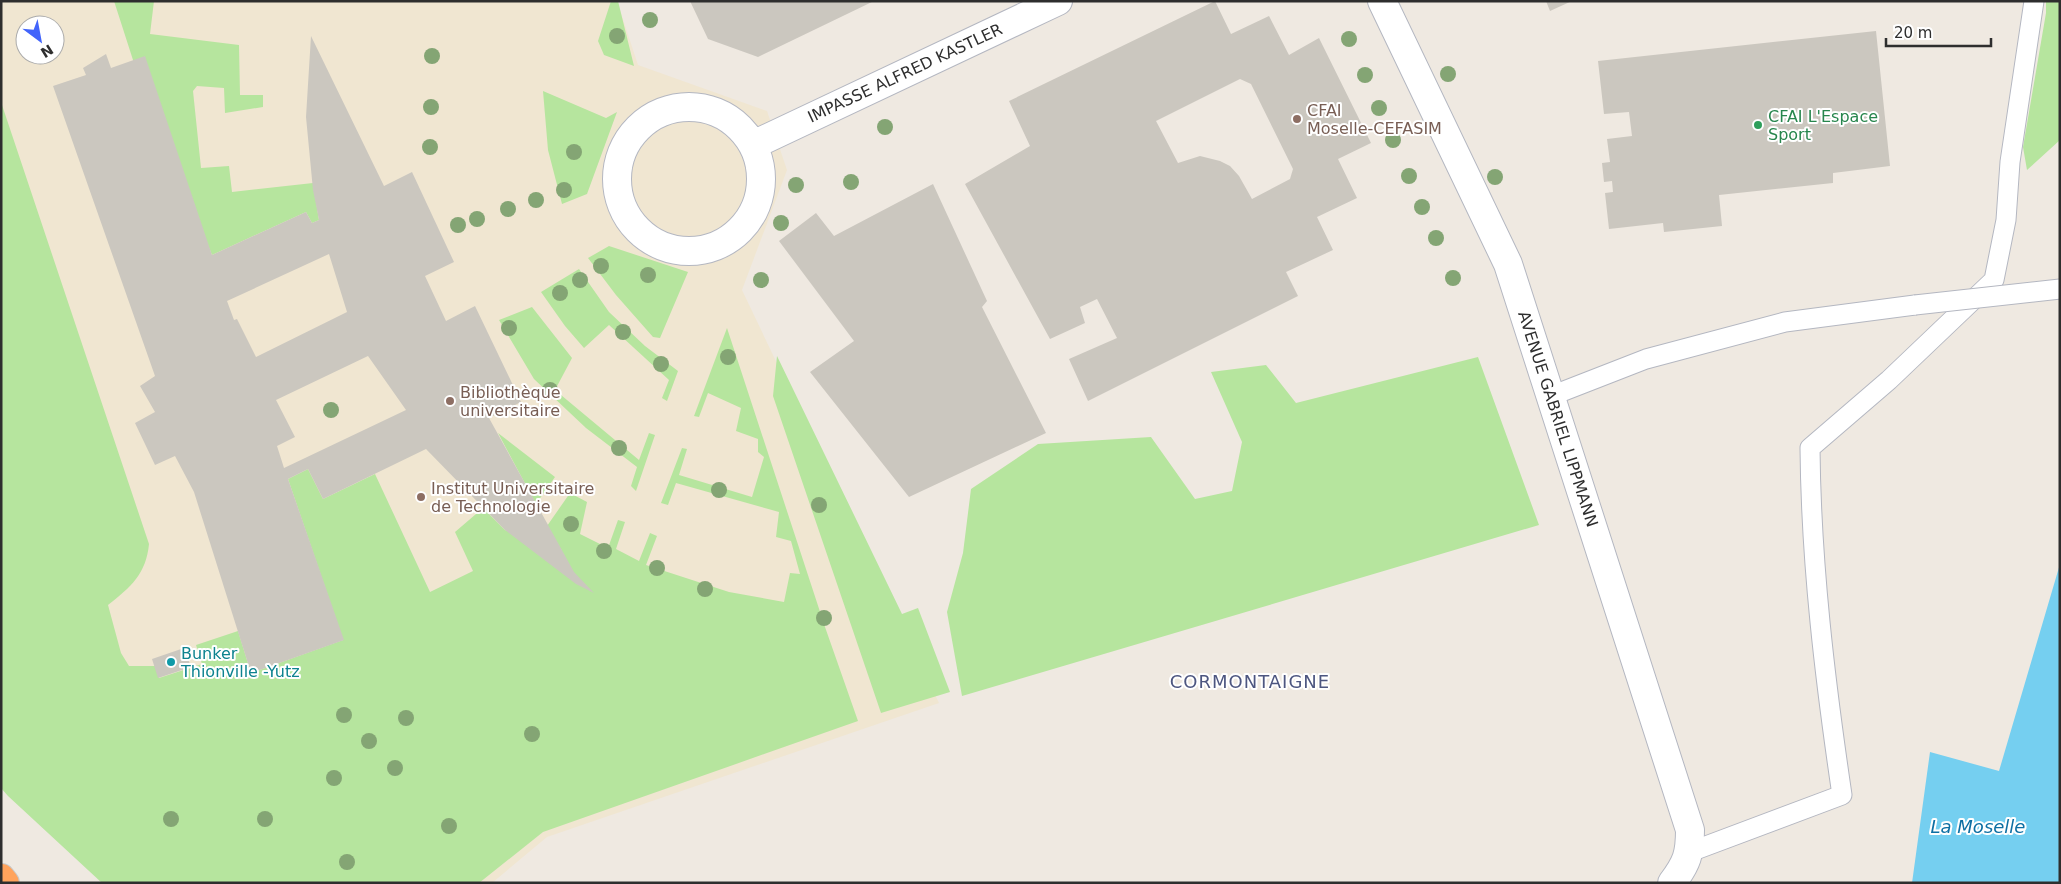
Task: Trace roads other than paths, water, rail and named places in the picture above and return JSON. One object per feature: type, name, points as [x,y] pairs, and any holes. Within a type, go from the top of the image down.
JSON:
[{"type":"highway","points":[[1,878],[5,883]]},
{"type":"street","name":"IMPASSE ALFRED KASTLER","points":[[752,145],[1058,1]]},
{"type":"street","name":"AVENUE GABRIEL LIPPMANN","points":[[1382,1],[1508,264],[1690,830],[1690,852]]},
{"type":"street","points":[[681,108],[702,108],[722,116],[739,128],[752,145],[760,167],[760,191],[752,213],[739,232],[719,245],[697,251],[675,250],[654,243],[636,228],[623,210],[617,188],[618,165],[626,144],[640,126],[660,113],[681,108]]},
{"type":"street","points":[[1672,883],[1683,869],[1690,852]]},
{"type":"lane","points":[[1690,852],[1842,795],[1821,646],[1811,500],[1810,448],[1888,380],[1994,280],[2006,220],[2010,162],[2034,1]]},
{"type":"lane","points":[[1551,396],[1646,359],[1785,322],[2060,289]]},
{"type":"water","name":"La Moselle","points":[[2060,564],[2060,883],[1912,883],[1930,752],[1999,771]]},
{"type":"place","name":"CFAI Moselle-CEFASIM","points":[[1297,119]]},
{"type":"place","name":"CFAI L'Espace Sport","points":[[1758,125]]},
{"type":"place","name":"Bibliothèque universitaire","points":[[450,401]]},
{"type":"place","name":"Institut Universitaire de Technologie","points":[[421,497]]},
{"type":"place","name":"Bunker Thionville -Yutz","points":[[171,662]]},
{"type":"district","name":"CORMONTAIGNE","points":[[1250,681]]}]
